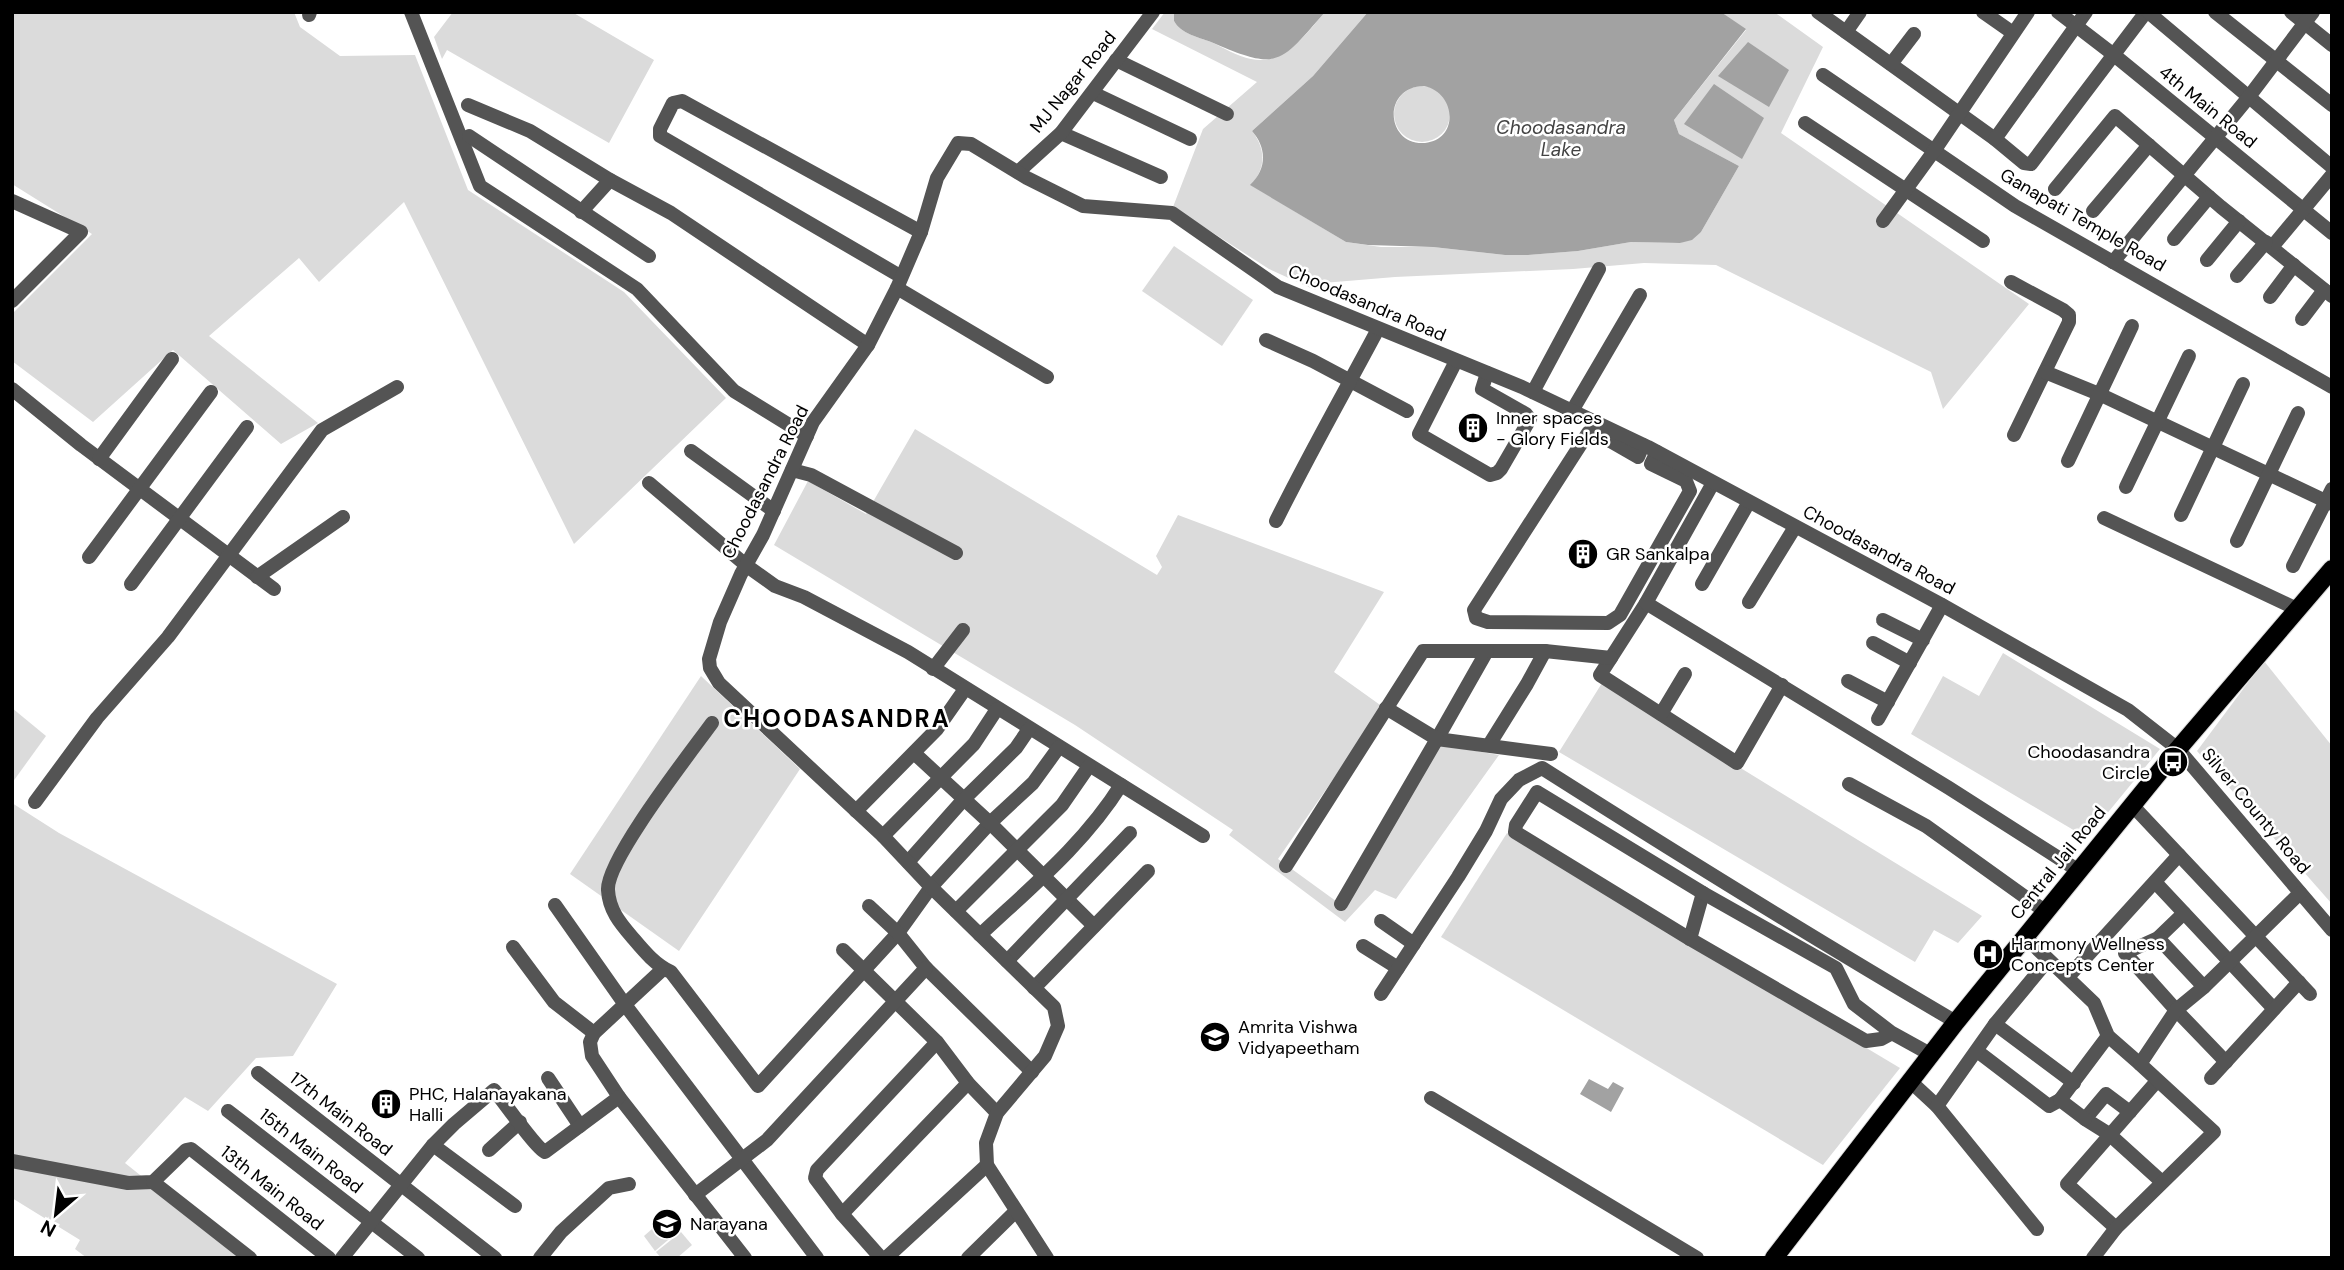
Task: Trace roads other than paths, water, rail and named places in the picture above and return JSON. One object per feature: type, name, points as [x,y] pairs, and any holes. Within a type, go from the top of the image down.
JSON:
[{"type":"main road","name":"Central Jail Road","points":[[1774,1258],[1930,1054],[2178,749],[2332,569]]},
{"type":"street","points":[[411,12],[480,186],[637,289],[734,391],[807,436]]},
{"type":"street","name":"MJ Nagar Road","points":[[1018,172],[1061,133],[1153,12]]},
{"type":"street","points":[[1818,12],[1995,139],[2024,163],[2031,164],[2147,12],[2332,167]]},
{"type":"street","points":[[1846,32],[1860,12]]},
{"type":"street","points":[[1983,12],[2013,33]]},
{"type":"street","points":[[1882,221],[1934,151],[2028,12]]},
{"type":"street","name":"4th Main Road","points":[[2058,12],[2332,233]]},
{"type":"street","points":[[1995,139],[2086,12]]},
{"type":"street","points":[[2215,12],[2332,105]]},
{"type":"street","points":[[2291,12],[2308,18],[2332,45]]},
{"type":"street","points":[[2113,262],[2277,62],[2308,18]]},
{"type":"street","points":[[1891,64],[1914,34]]},
{"type":"street","points":[[1116,60],[1227,114]]},
{"type":"street","name":"Ganapati Temple Road","points":[[1823,75],[2015,206],[2332,387]]},
{"type":"street","points":[[1093,93],[1190,139]]},
{"type":"street","points":[[921,232],[682,101],[673,103],[660,129],[660,136],[899,282],[1047,377]]},
{"type":"street","points":[[468,105],[530,131],[610,180],[671,213],[868,345]]},
{"type":"street","points":[[2055,189],[2115,116],[2209,197],[2328,293],[2302,319]]},
{"type":"street","points":[[1805,123],[1983,241]]},
{"type":"street","points":[[1061,133],[1161,177]]},
{"type":"street","points":[[469,136],[649,256]]},
{"type":"street","name":"Choodasandra Road","points":[[987,1165],[986,1143],[997,1113],[1045,1056],[1058,1026],[1054,1007],[931,887],[883,836],[719,682],[710,668],[709,659],[720,622],[741,574],[774,511],[813,422],[868,345],[921,232],[937,178],[958,143],[971,144],[1083,206],[1172,213],[1278,287],[1378,329],[1453,366],[1487,373],[1572,411],[1647,454],[1713,483],[1942,605],[2128,710],[2178,749]]},
{"type":"street","points":[[2093,211],[2149,145]]},
{"type":"street","points":[[2236,276],[2304,211],[2332,175]]},
{"type":"street","points":[[581,212],[610,180]]},
{"type":"street","points":[[2174,239],[2209,197]]},
{"type":"street","points":[[12,201],[81,232],[12,301]]},
{"type":"street","points":[[2207,260],[2239,221]]},
{"type":"street","points":[[2270,297],[2294,265]]},
{"type":"street","points":[[1533,392],[1599,269]]},
{"type":"street","points":[[2011,282],[2069,315],[2069,322],[2014,435]]},
{"type":"street","points":[[1572,411],[1640,295]]},
{"type":"street","points":[[2068,461],[2132,326]]},
{"type":"street","points":[[1276,521],[1378,329]]},
{"type":"street","points":[[1266,340],[1313,361],[1407,411]]},
{"type":"street","points":[[2126,487],[2189,356]]},
{"type":"street","points":[[99,459],[172,359]]},
{"type":"street","points":[[1453,366],[1419,434],[1490,475],[1501,469],[1530,419],[1526,414],[1482,389],[1487,373]]},
{"type":"street","points":[[2045,372],[2099,394],[2267,474],[2330,498],[2293,566]]},
{"type":"street","points":[[2181,515],[2244,384]]},
{"type":"street","points":[[35,802],[97,718],[168,637],[322,430],[397,387]]},
{"type":"street","points":[[12,388],[99,459],[274,589]]},
{"type":"street","points":[[89,557],[211,391]]},
{"type":"street","points":[[2237,541],[2298,412]]},
{"type":"street","points":[[131,583],[247,427]]},
{"type":"street","points":[[1588,433],[1598,434],[1647,454],[1686,481],[1690,491],[1615,621],[1488,622],[1476,618],[1474,610],[1588,433]]},
{"type":"street","points":[[691,451],[774,511]]},
{"type":"street","points":[[792,470],[811,475],[956,554]]},
{"type":"street","points":[[649,483],[747,566],[775,586],[804,597],[908,652],[1203,836]]},
{"type":"street","points":[[1713,483],[1646,603],[1600,675],[1737,763],[1782,685]]},
{"type":"street","points":[[1702,584],[1749,502]]},
{"type":"street","points":[[257,577],[343,517]]},
{"type":"street","points":[[2104,518],[2297,610]]},
{"type":"street","points":[[1749,602],[1795,527]]},
{"type":"street","points":[[1646,603],[2079,871]]},
{"type":"street","points":[[1878,719],[1942,605]]},
{"type":"street","points":[[1883,620],[1923,640]]},
{"type":"street","points":[[933,668],[962,631]]},
{"type":"street","points":[[1873,643],[1910,663]]},
{"type":"street","points":[[1286,866],[1423,651],[1545,651],[1611,658]]},
{"type":"street","points":[[1341,904],[1486,651]]},
{"type":"street","points":[[1489,745],[1545,651]]},
{"type":"street","points":[[1661,714],[1685,674]]},
{"type":"street","points":[[1848,681],[1888,702]]},
{"type":"street","points":[[856,811],[937,729],[965,689]]},
{"type":"street","points":[[1386,708],[1437,738],[1551,754]]},
{"type":"street","points":[[883,836],[974,744],[997,709]]},
{"type":"street","points":[[712,723],[622,850],[607,888],[614,916],[645,952],[663,969],[671,972],[758,1086],[898,933],[931,887],[990,823],[1033,783],[1059,747]]},
{"type":"street","points":[[908,862],[964,799],[1009,755],[1029,729]]},
{"type":"street","name":"Silver County Road","points":[[2178,749],[2332,930]]},
{"type":"street","points":[[914,753],[990,823],[1094,926]]},
{"type":"street","points":[[956,911],[1068,799],[1089,766]]},
{"type":"street","points":[[1381,994],[1465,866],[1501,799],[1519,780],[1542,768],[1749,896],[1784,921],[1956,1022]]},
{"type":"street","points":[[980,934],[1043,876],[1096,821],[1121,785]]},
{"type":"street","points":[[1849,785],[1926,826],[2046,912]]},
{"type":"street","points":[[1892,1033],[1881,1039],[1866,1041],[1690,939],[1515,832],[1516,825],[1537,792],[1703,893],[1836,968],[1854,1004],[1892,1033],[1930,1054]]},
{"type":"street","points":[[2132,805],[2310,994]]},
{"type":"street","points":[[1007,961],[1130,833]]},
{"type":"street","points":[[2068,977],[2179,855]]},
{"type":"street","points":[[1034,988],[1148,871]]},
{"type":"street","points":[[2155,882],[2274,1009]]},
{"type":"street","points":[[1690,939],[1703,893]]},
{"type":"street","points":[[2140,1064],[2176,1010],[2204,987],[2300,893]]},
{"type":"street","points":[[555,905],[626,1006],[817,1258]]},
{"type":"street","points":[[869,906],[898,933],[926,968],[1032,1072]]},
{"type":"street","points":[[2183,913],[2158,938],[2125,953],[2226,1062]]},
{"type":"street","points":[[1381,921],[1414,944]]},
{"type":"street","points":[[2025,937],[2094,1003],[2108,1036],[2214,1132],[2116,1228],[2093,1258]]},
{"type":"street","points":[[2158,938],[2204,987]]},
{"type":"street","points":[[1363,946],[1398,968]]},
{"type":"street","points":[[513,947],[554,1002],[594,1033]]},
{"type":"street","points":[[843,950],[937,1042],[968,1083],[997,1113]]},
{"type":"street","points":[[1937,1106],[1995,1024],[2048,960]]},
{"type":"street","points":[[695,1195],[768,1140],[926,968]]},
{"type":"street","points":[[663,969],[594,1033],[590,1042],[592,1056],[619,1097],[745,1258]]},
{"type":"street","points":[[2211,1079],[2299,982]]},
{"type":"street","points":[[1995,1024],[2074,1083]]},
{"type":"street","points":[[1977,1051],[2049,1106],[2060,1100],[2108,1036]]},
{"type":"street","points":[[881,1258],[842,1214],[816,1178],[817,1170],[937,1042]]},
{"type":"street","name":"17th Main Road","points":[[258,1073],[490,1256]]},
{"type":"street","points":[[548,1078],[580,1126]]},
{"type":"street","points":[[1910,1081],[1937,1106],[2037,1229]]},
{"type":"street","points":[[2116,1228],[2067,1184],[2157,1082]]},
{"type":"street","points":[[842,1214],[968,1083]]},
{"type":"street","points":[[342,1258],[433,1145],[494,1090],[538,1149],[545,1152],[619,1097]]},
{"type":"street","points":[[2085,1119],[2106,1094],[2130,1112]]},
{"type":"street","points":[[1431,1098],[1697,1258]]},
{"type":"street","points":[[2060,1100],[2109,1134],[2162,1182]]},
{"type":"street","name":"15th Main Road","points":[[228,1111],[418,1258]]},
{"type":"street","points":[[489,1150],[520,1122]]},
{"type":"street","points":[[433,1145],[515,1206]]},
{"type":"street","name":"13th Main Road","points":[[153,1182],[186,1150],[191,1149],[329,1258]]},
{"type":"street","points":[[12,1161],[128,1183],[153,1182],[250,1258]]},
{"type":"street","points":[[886,1258],[987,1165],[1047,1258]]},
{"type":"street","points":[[540,1258],[561,1232],[609,1188],[629,1184]]},
{"type":"street","points":[[968,1258],[1016,1211]]},
{"type":"water","points":[[1174,12],[1325,12],[1286,52],[1276,58],[1264,59],[1233,51],[1185,32],[1174,21]]},
{"type":"water","name":"Choodasandra Lake","points":[[1368,12],[1721,12],[1746,29],[1674,120],[1679,134],[1739,166],[1701,232],[1692,240],[1680,243],[1631,242],[1578,251],[1505,255],[1433,247],[1346,242],[1250,185],[1260,172],[1263,158],[1260,144],[1252,131],[1313,76]],"holes":[[[1424,86],[1435,90],[1448,106],[1450,116],[1444,134],[1425,143],[1402,136],[1396,127],[1394,116],[1395,105],[1401,96],[1410,89]]]},
{"type":"water","points":[[1748,42],[1789,70],[1769,107],[1718,76]]},
{"type":"water","points":[[1714,84],[1764,118],[1742,159],[1684,124]]},
{"type":"water","points":[[1589,1079],[1608,1089],[1613,1082],[1624,1088],[1611,1112],[1580,1094]]},
{"type":"place","name":"Inner spaces - Glory Fields","points":[[1473,428]]},
{"type":"place","name":"GR Sankalpa","points":[[1583,554]]},
{"type":"place","name":"Choodasandra Circle","points":[[2173,762]]},
{"type":"place","name":"Harmony Wellness Concepts Center","points":[[1988,954]]},
{"type":"place","name":"Amrita Vishwa Vidyapeetham","points":[[1215,1037]]},
{"type":"place","name":"PHC, Halanayakana Halli","points":[[386,1104]]},
{"type":"place","name":"Narayana","points":[[667,1224]]},
{"type":"district","name":"CHOODASANDRA","points":[[837,718]]}]
